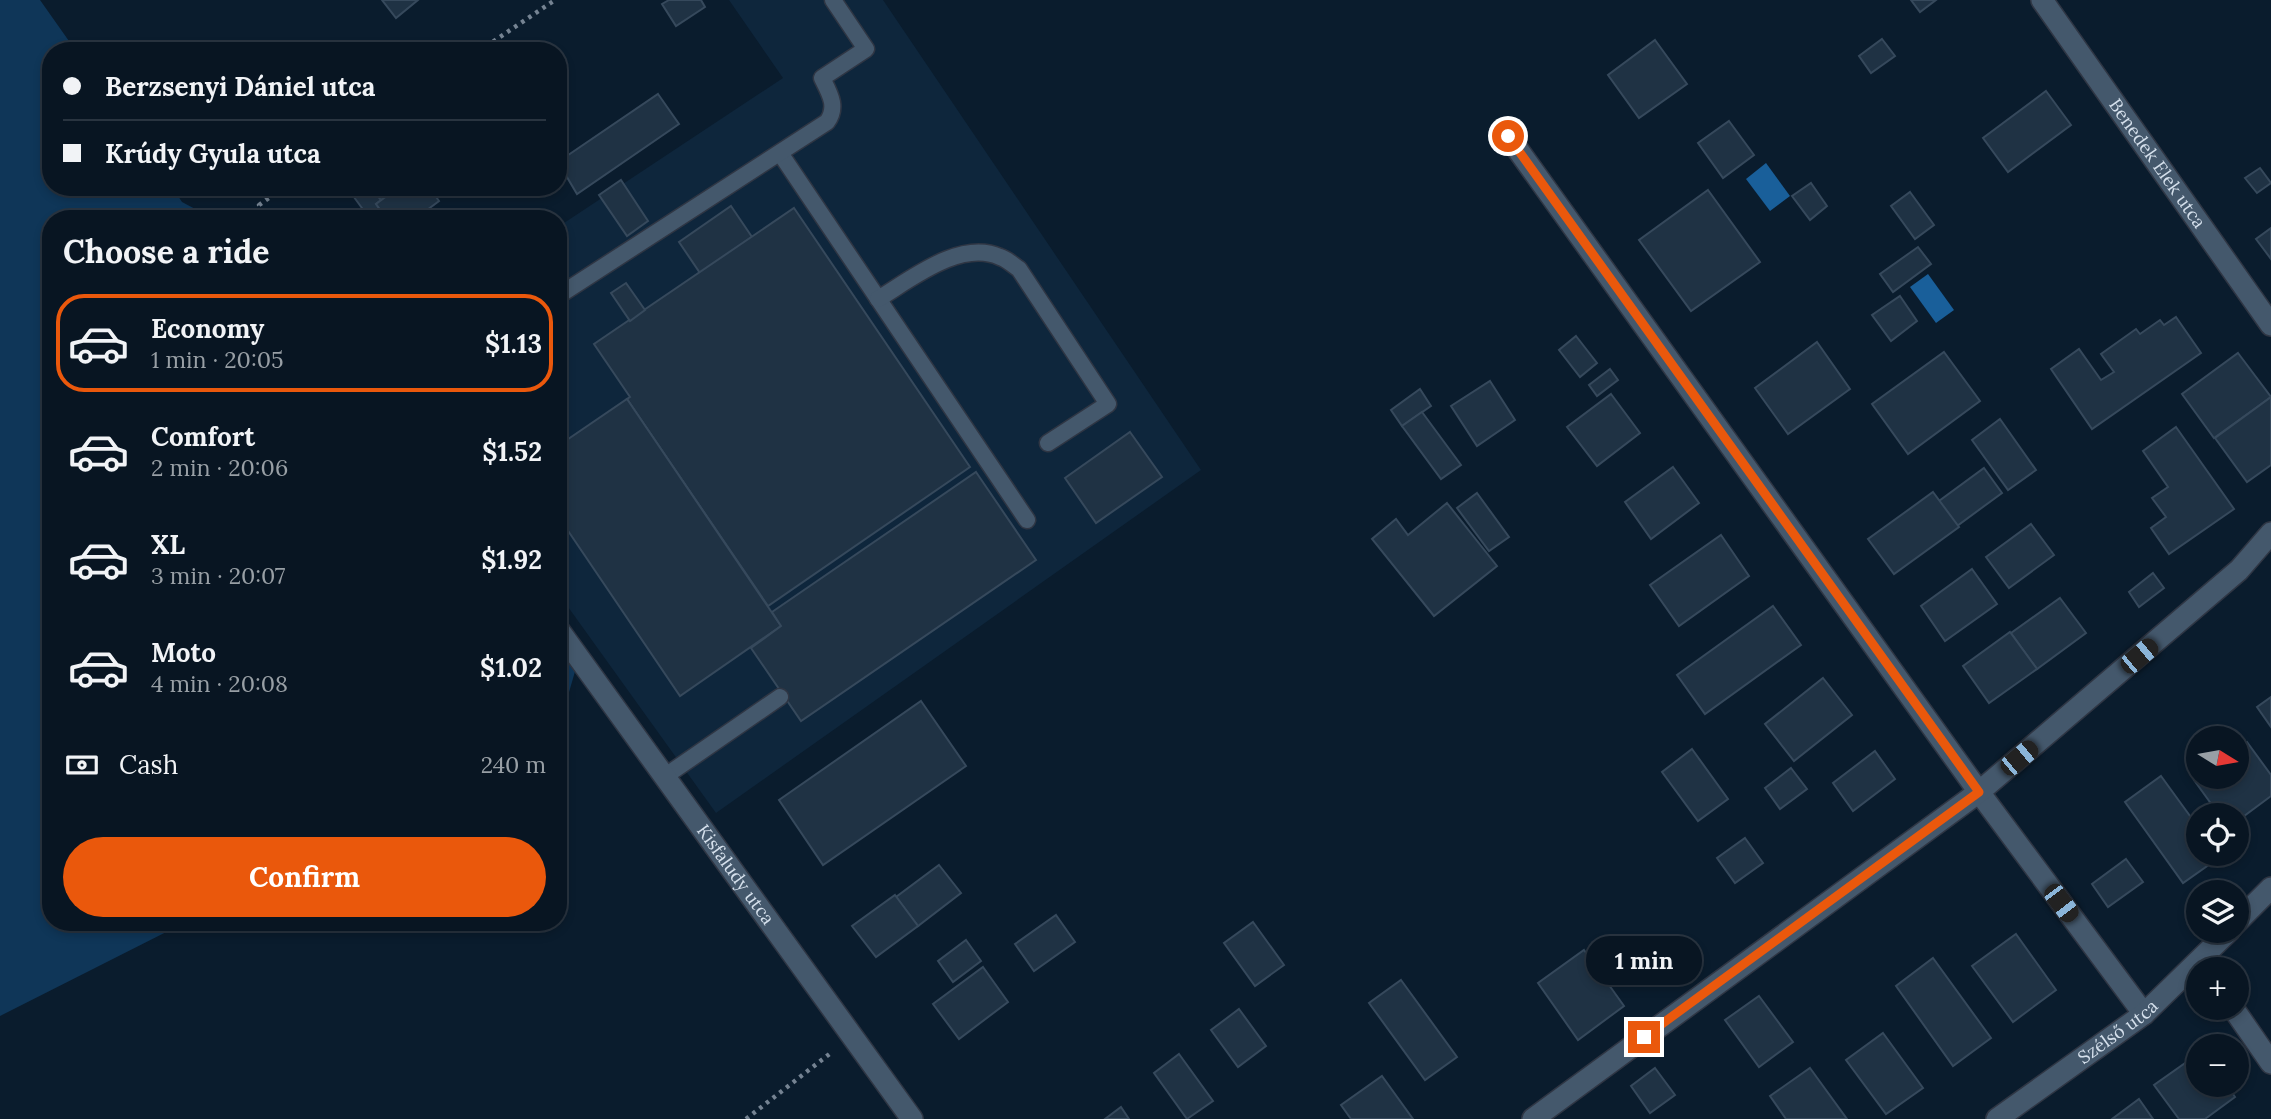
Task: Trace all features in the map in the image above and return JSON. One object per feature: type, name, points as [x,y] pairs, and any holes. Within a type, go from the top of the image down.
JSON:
[{"type":"street","name":"Benedek Elek utca","points":[[2042,0],[2271,325]]},
{"type":"street","points":[[1508,136],[1979,792],[2144,1014]]},
{"type":"street","points":[[1533,1119],[1979,792],[2239,570],[2271,533]]},
{"type":"street","name":"Kisfaludy utca","points":[[567,642],[912,1119]]},
{"type":"street","points":[[2249,910],[2271,888]]},
{"type":"street","name":"Szélső utca","points":[[2209,957],[2220,943]]},
{"type":"street","name":"Szélső utca","points":[[1997,1119],[2144,1014],[2186,979]]},
{"type":"street","points":[[2241,1020],[2271,1063]]},
{"type":"lane","points":[[567,290],[827,122],[832,114],[833,103],[822,78],[866,49],[833,0]]},
{"type":"lane","points":[[780,153],[1027,520]]},
{"type":"lane","points":[[878,299],[949,259],[974,254],[999,256],[1019,269],[1108,404],[1048,443]]},
{"type":"lane","points":[[664,777],[780,697]]},
{"type":"path","points":[[492,42],[555,0]]},
{"type":"path","points":[[263,210],[259,205],[272,196]]},
{"type":"path","points":[[746,1119],[852,1036]]},
{"type":"shaded area","points":[[0,0],[40,0],[70,42],[42,42],[42,196],[178,196],[182,202],[197,210],[42,210],[42,931],[168,931],[0,1016]]},
{"type":"shaded area","points":[[729,0],[883,0],[1201,470],[716,813],[567,606],[567,221],[783,78]]},
{"type":"shaded area","points":[[1766,163],[1790,196],[1770,211],[1746,179]]},
{"type":"shaded area","points":[[1928,274],[1954,310],[1936,323],[1910,287]]},
{"type":"shaded area","points":[[567,658],[576,668],[567,699]]},
{"type":"building","points":[[382,0],[418,0],[396,18]]},
{"type":"building","points":[[669,0],[701,0],[705,7],[676,26],[662,4]]},
{"type":"building","points":[[1911,0],[1936,0],[1920,12]]},
{"type":"building","points":[[1882,39],[1895,56],[1871,73],[1859,56]]},
{"type":"building","points":[[1655,40],[1687,84],[1639,118],[1608,75]]},
{"type":"building","points":[[2046,91],[2071,125],[2008,172],[1983,138]]},
{"type":"building","points":[[658,94],[679,124],[577,194],[567,177],[567,156]]},
{"type":"building","points":[[1729,121],[1754,155],[1723,178],[1698,143]]},
{"type":"building","points":[[2260,168],[2271,183],[2257,193],[2245,178]]},
{"type":"building","points":[[621,180],[648,221],[627,236],[599,195]]},
{"type":"building","points":[[1811,183],[1827,206],[1810,220],[1792,196]]},
{"type":"building","points":[[1708,190],[1760,262],[1691,311],[1639,240]]},
{"type":"building","points":[[1910,192],[1934,225],[1915,239],[1891,206]]},
{"type":"building","points":[[353,196],[378,196],[381,200],[376,204],[380,210],[363,210]]},
{"type":"building","points":[[387,196],[435,196],[439,201],[427,210],[380,210],[376,204]]},
{"type":"building","points":[[731,206],[752,237],[700,273],[679,242]]},
{"type":"building","points":[[794,208],[970,467],[768,606],[627,399],[630,397],[594,344]]},
{"type":"building","points":[[2271,228],[2271,259],[2256,239]]},
{"type":"building","points":[[1918,247],[1931,264],[1893,292],[1880,274]]},
{"type":"building","points":[[626,283],[645,310],[630,321],[611,293]]},
{"type":"building","points":[[1900,296],[1917,321],[1891,341],[1872,315]]},
{"type":"building","points":[[2176,317],[2201,353],[2092,429],[2051,369],[2079,349],[2101,380],[2114,372],[2101,354],[2136,329],[2140,334],[2160,320],[2164,325]]},
{"type":"building","points":[[1576,336],[1597,363],[1580,377],[1559,350]]},
{"type":"building","points":[[1817,342],[1850,389],[1788,434],[1755,388]]},
{"type":"building","points":[[1944,352],[1980,401],[1908,454],[1872,404]]},
{"type":"building","points":[[2238,353],[2271,397],[2214,438],[2182,394]]},
{"type":"building","points":[[1610,369],[1618,380],[1597,396],[1589,385]]},
{"type":"building","points":[[1490,381],[1515,420],[1477,446],[1451,406]]},
{"type":"building","points":[[1420,389],[1431,406],[1402,426],[1391,410]]},
{"type":"building","points":[[1611,394],[1640,433],[1597,466],[1567,427]]},
{"type":"building","points":[[2271,397],[2271,465],[2247,482],[2215,438]]},
{"type":"building","points":[[627,399],[781,626],[680,696],[567,529],[567,440]]},
{"type":"building","points":[[1422,412],[1461,465],[1441,479],[1402,426]]},
{"type":"building","points":[[2000,419],[2036,470],[2008,490],[1972,440]]},
{"type":"building","points":[[2176,427],[2234,509],[2169,554],[2151,528],[2166,517],[2152,498],[2168,487],[2143,451]]},
{"type":"building","points":[[1130,432],[1162,477],[1096,523],[1065,478]]},
{"type":"building","points":[[1673,467],[1699,503],[1651,539],[1625,502]]},
{"type":"building","points":[[1984,468],[2002,493],[1957,526],[1939,501]]},
{"type":"building","points":[[976,472],[1036,560],[801,721],[751,648],[781,626],[772,612]]},
{"type":"building","points":[[1933,492],[1959,527],[1894,574],[1868,539]]},
{"type":"building","points":[[1477,493],[1509,537],[1489,551],[1457,508]]},
{"type":"building","points":[[1447,503],[1497,566],[1434,616],[1372,539],[1396,519],[1408,535]]},
{"type":"building","points":[[2031,524],[2054,555],[2009,588],[1986,557]]},
{"type":"building","points":[[1721,535],[1749,576],[1679,626],[1650,585]]},
{"type":"building","points":[[1972,569],[1997,604],[1945,641],[1921,606]]},
{"type":"building","points":[[2153,573],[2164,588],[2139,607],[2129,592]]},
{"type":"building","points":[[2060,598],[2086,633],[2037,669],[2011,633]]},
{"type":"building","points":[[1773,606],[1801,645],[1705,714],[1677,675]]},
{"type":"building","points":[[2010,632],[2037,669],[1989,703],[1963,666]]},
{"type":"building","points":[[1823,678],[1852,715],[1794,761],[1765,724]]},
{"type":"building","points":[[2271,697],[2271,727],[2257,707]]},
{"type":"building","points":[[921,701],[966,766],[823,865],[779,800]]},
{"type":"building","points":[[2249,745],[2271,775],[2271,796],[2249,812],[2249,803],[2211,803],[2200,789],[2249,789]]},
{"type":"building","points":[[1692,749],[1728,799],[1698,821],[1662,772]]},
{"type":"building","points":[[1875,751],[1895,779],[1853,811],[1833,783]]},
{"type":"building","points":[[1791,768],[1807,789],[1780,809],[1765,788]]},
{"type":"building","points":[[2161,776],[2186,810],[2186,866],[2207,866],[2183,883],[2125,802]]},
{"type":"building","points":[[1745,838],[1763,863],[1735,883],[1717,858]]},
{"type":"building","points":[[2126,859],[2143,882],[2108,907],[2092,884]]},
{"type":"building","points":[[939,865],[961,893],[918,926],[896,897]]},
{"type":"building","points":[[895,895],[918,926],[876,957],[852,926]]},
{"type":"building","points":[[1056,915],[1075,942],[1034,971],[1015,944]]},
{"type":"building","points":[[1253,922],[1284,965],[1255,986],[1224,943]]},
{"type":"building","points":[[2016,934],[2056,990],[2013,1022],[1972,966]]},
{"type":"building","points":[[966,940],[981,961],[953,982],[938,961]]},
{"type":"building","points":[[1584,950],[1624,1006],[1578,1040],[1538,983]]},
{"type":"building","points":[[1933,958],[1991,1038],[1953,1066],[1896,986]]},
{"type":"building","points":[[983,967],[1008,1002],[959,1039],[933,1004]]},
{"type":"building","points":[[1401,980],[1457,1057],[1425,1080],[1369,1003]]},
{"type":"building","points":[[1759,996],[1793,1042],[1759,1067],[1725,1020]]},
{"type":"building","points":[[1239,1009],[1266,1046],[1238,1067],[1211,1030]]},
{"type":"building","points":[[1883,1033],[1923,1088],[1886,1114],[1846,1060]]},
{"type":"building","points":[[1179,1054],[1213,1101],[1187,1119],[1154,1073]]},
{"type":"building","points":[[2186,1062],[2186,1097],[2235,1097],[2205,1119],[2179,1119],[2154,1085]]},
{"type":"building","points":[[1655,1068],[1675,1095],[1650,1113],[1631,1086]]},
{"type":"building","points":[[1810,1068],[1847,1119],[1786,1119],[1770,1096]]},
{"type":"building","points":[[1382,1076],[1413,1119],[1351,1119],[1341,1105]]},
{"type":"building","points":[[2139,1099],[2153,1119],[2112,1119]]},
{"type":"building","points":[[1121,1107],[1129,1119],[1105,1119]]},
{"type":"route","points":[[1508,136],[1979,792],[1644,1037]]}]
